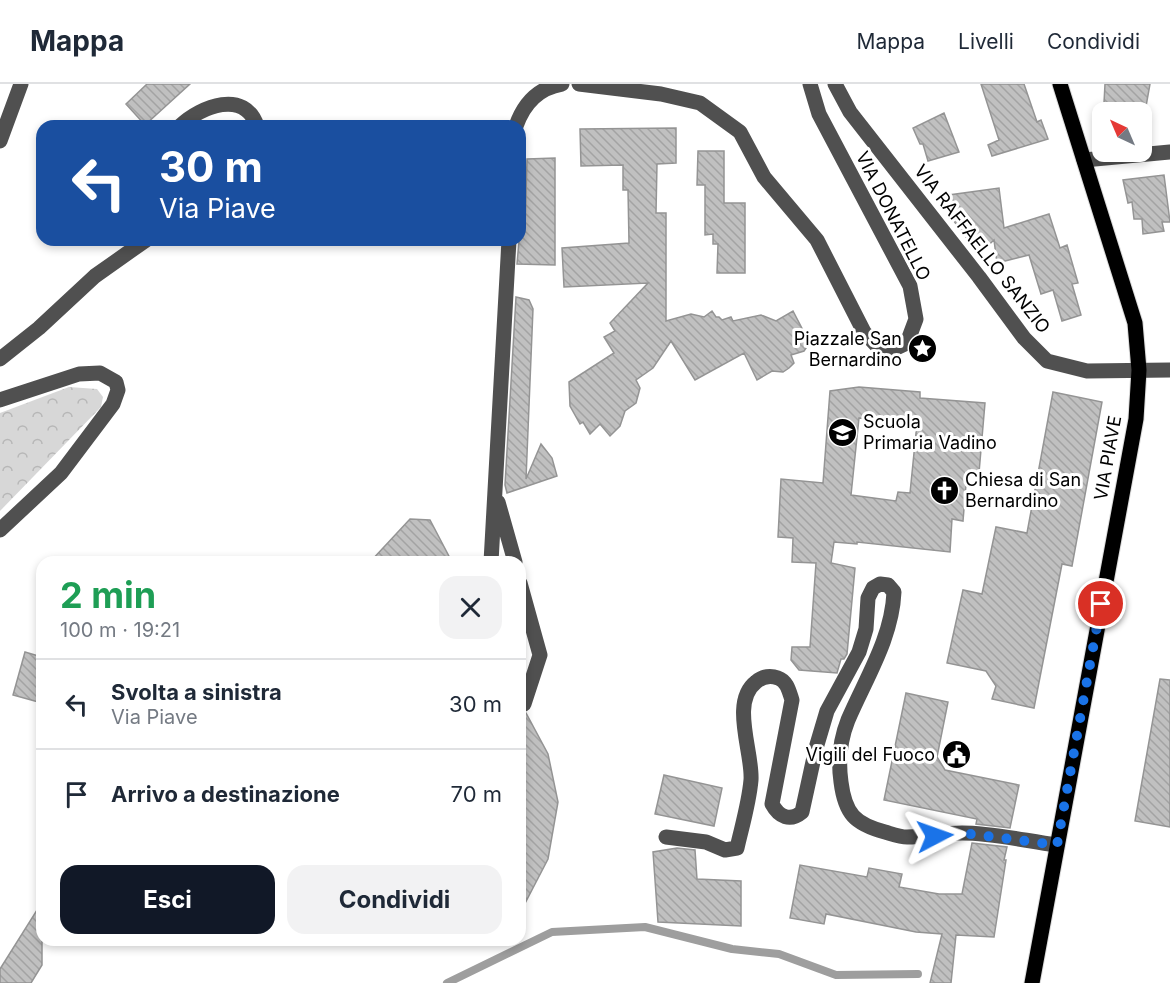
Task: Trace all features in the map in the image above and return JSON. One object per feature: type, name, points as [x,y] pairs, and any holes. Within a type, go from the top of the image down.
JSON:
[{"type":"main road","name":"VIA PIAVE","points":[[1032,983],[1136,419],[1139,370],[1135,323],[1060,84]]},
{"type":"street","points":[[0,141],[21,84]]},
{"type":"street","points":[[518,120],[523,108],[535,94],[562,84]]},
{"type":"street","name":"VIA DONATELLO","points":[[579,84],[661,94],[700,103],[740,132],[764,177],[817,240],[864,332],[877,346],[892,350],[907,343],[916,319],[910,286],[819,114],[810,84]]},
{"type":"street","name":"VIA RAFFAELLO SANZIO","points":[[834,84],[850,112],[979,277],[1024,339],[1047,361],[1087,371],[1170,370]]},
{"type":"street","points":[[187,120],[215,105],[231,104],[254,115],[255,120]]},
{"type":"street","points":[[1084,160],[1170,152]]},
{"type":"street","points":[[0,359],[39,328],[95,276],[138,246]]},
{"type":"street","points":[[491,556],[509,246]]},
{"type":"street","points":[[0,400],[78,374],[100,373],[116,382],[118,390],[113,404],[61,473],[0,530]]},
{"type":"street","points":[[494,488],[513,556]]},
{"type":"street","points":[[666,837],[706,842],[725,850],[737,848],[751,780],[750,755],[745,733],[744,710],[747,694],[752,685],[770,676],[780,678],[787,685],[792,700],[772,804],[777,813],[786,818],[796,817],[802,812],[827,711],[859,652],[866,629],[868,598],[873,588],[880,584],[888,585],[894,592],[894,604],[879,657],[857,699],[840,745],[843,797],[849,810],[864,827],[904,838],[962,833],[1057,845]]},
{"type":"street","points":[[526,605],[540,655],[526,698]]},
{"type":"green space","points":[[69,387],[97,389],[103,397],[101,407],[0,511],[0,413]]},
{"type":"building","points":[[147,84],[190,84],[150,120],[140,120],[126,104]]},
{"type":"building","points":[[981,84],[1024,84],[1037,122],[1041,120],[1048,139],[992,156],[988,145],[999,140]]},
{"type":"building","points":[[1105,84],[1150,84],[1147,102],[1104,102]]},
{"type":"building","points":[[944,113],[959,152],[928,161],[923,144],[920,144],[913,128]]},
{"type":"building","points":[[676,128],[676,163],[657,164],[656,213],[666,213],[666,321],[691,314],[704,317],[712,311],[722,320],[731,317],[733,321],[761,315],[776,321],[793,311],[807,338],[808,345],[804,351],[791,355],[794,363],[783,372],[772,371],[757,380],[744,353],[695,380],[671,341],[653,368],[636,380],[640,388],[636,403],[625,411],[620,426],[610,436],[600,424],[590,434],[583,422],[580,424],[570,406],[569,382],[614,353],[604,337],[615,331],[610,323],[648,283],[564,287],[562,248],[629,243],[628,190],[623,190],[623,165],[581,166],[580,129]]},
{"type":"building","points":[[698,151],[724,151],[724,203],[745,203],[745,273],[717,273],[718,244],[713,244],[713,234],[705,235],[705,185],[697,185]]},
{"type":"building","points":[[555,158],[555,265],[517,264],[519,246],[526,246],[527,159]]},
{"type":"building","points":[[1164,175],[1170,222],[1162,222],[1164,231],[1143,234],[1142,219],[1134,219],[1132,202],[1128,203],[1123,180]]},
{"type":"building","points":[[999,188],[1004,228],[1049,214],[1060,248],[1067,245],[1078,283],[1072,284],[1081,315],[1062,321],[1053,290],[1041,294],[1029,255],[997,263],[994,240],[979,254],[953,220],[949,195]]},
{"type":"building","points":[[516,297],[529,300],[533,309],[526,479],[541,444],[552,458],[557,476],[507,493],[505,485]]},
{"type":"building","points":[[859,387],[920,392],[920,398],[985,403],[979,473],[967,472],[963,521],[952,519],[950,552],[857,542],[857,544],[834,542],[831,563],[855,568],[847,654],[844,659],[841,659],[837,673],[799,670],[791,660],[792,647],[810,647],[816,563],[792,562],[793,538],[778,537],[781,479],[823,483],[830,391]],"holes":[[[859,418],[917,423],[910,493],[898,492],[896,501],[851,495]]]},
{"type":"building","points":[[1053,392],[1102,402],[1072,566],[1062,564],[1034,708],[992,699],[996,686],[986,671],[947,663],[963,590],[982,594],[996,527],[1027,533]]},
{"type":"building","points":[[410,519],[430,520],[449,556],[376,556]]},
{"type":"building","points":[[25,652],[36,655],[36,701],[13,695]]},
{"type":"building","points":[[1160,679],[1170,680],[1170,827],[1135,821]]},
{"type":"building","points":[[906,693],[948,702],[937,757],[945,770],[1019,785],[1010,828],[976,824],[977,819],[884,800]]},
{"type":"building","points":[[526,713],[548,754],[558,802],[548,859],[526,901]]},
{"type":"building","points":[[664,775],[722,788],[714,826],[655,814]]},
{"type":"building","points":[[972,843],[1007,847],[1004,860],[1006,860],[994,937],[956,935],[951,983],[930,983],[942,934],[916,932],[826,914],[824,924],[790,918],[800,865],[867,877],[869,868],[902,874],[899,887],[939,894],[962,894]]},
{"type":"building","points":[[677,848],[695,850],[697,879],[741,881],[741,926],[658,922],[653,852]]},
{"type":"building","points":[[36,912],[36,946],[42,946],[42,965],[31,983],[0,983],[0,969]]},
{"type":"waterway","points":[[526,945],[552,932],[645,927],[732,949],[779,954],[836,975],[918,974]]},
{"type":"waterway","points":[[447,983],[523,946]]},
{"type":"place","name":"Piazzale San Bernardino","points":[[923,349]]},
{"type":"place","name":"Scuola Primaria Vadino","points":[[842,432]]},
{"type":"place","name":"Chiesa di San Bernardino","points":[[944,490]]},
{"type":"place","name":"Vigili del Fuoco","points":[[956,755]]},
{"type":"route","points":[[935,836],[962,833],[1057,845],[1101,604]]}]
